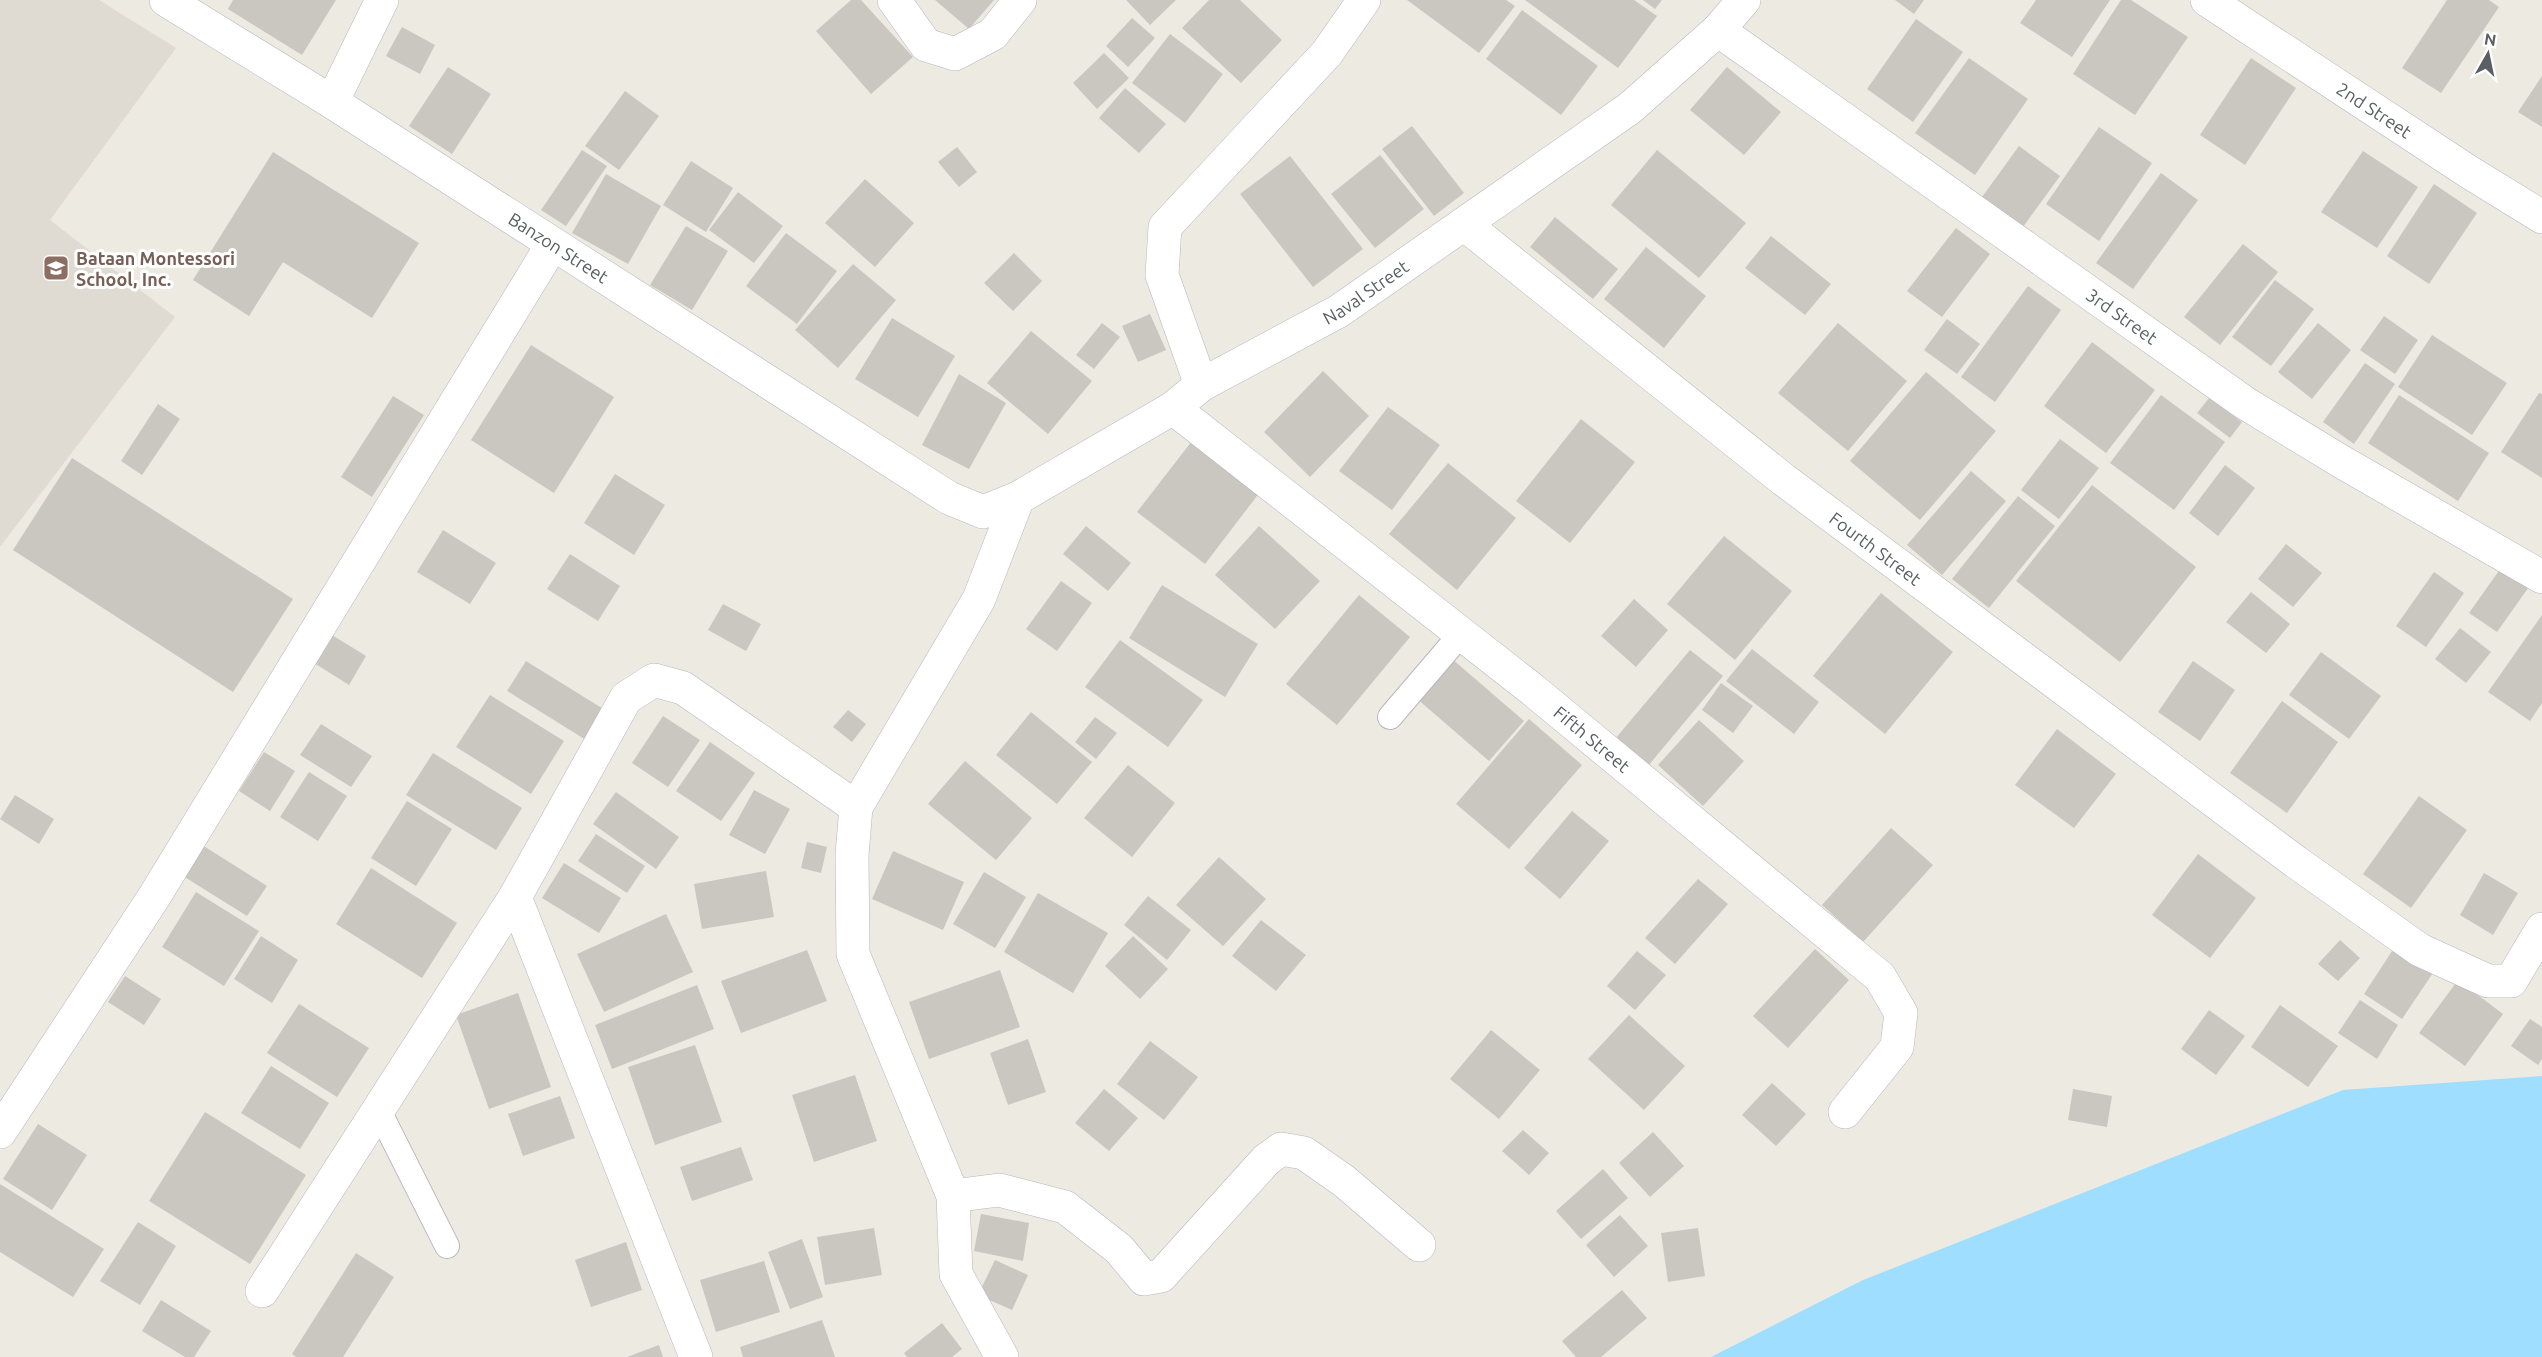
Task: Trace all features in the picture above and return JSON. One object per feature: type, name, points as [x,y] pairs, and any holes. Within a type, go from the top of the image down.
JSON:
[{"type":"street","name":"Banzon Street","points":[[165,0],[332,102],[949,498]]},
{"type":"street","points":[[332,102],[382,0]]},
{"type":"street","points":[[894,0],[926,45],[955,54],[993,34],[1020,0]]},
{"type":"street","points":[[1201,385],[1162,274],[1165,227],[1327,53],[1364,0]]},
{"type":"street","name":"Naval Street","points":[[949,498],[983,512],[1018,498],[1173,408],[1201,385],[1339,311],[1630,108],[1719,30],[1744,0]]},
{"type":"street","name":"2nd Street","points":[[2207,0],[2469,172],[2542,217]]},
{"type":"street","name":"3rd Street","points":[[1719,30],[2245,403],[2352,468],[2542,577]]},
{"type":"street","name":"Fourth Street","points":[[1464,224],[1785,480],[2296,862],[2420,950],[2488,981],[2511,981],[2542,929]]},
{"type":"street","points":[[0,1132],[154,897],[552,245]]},
{"type":"street","name":"Fifth Street","points":[[1173,408],[1533,690],[1880,977],[1901,1013],[1897,1047],[1845,1112]]},
{"type":"street","points":[[1002,1357],[957,1274],[953,1196],[853,954],[852,855],[856,807],[979,599],[1018,498]]},
{"type":"street","points":[[262,1292],[514,897],[626,698],[654,680],[683,688],[856,807]]},
{"type":"street","points":[[514,897],[696,1357]]},
{"type":"street","points":[[953,1196],[999,1190],[1065,1207],[1119,1249],[1144,1279],[1161,1276],[1266,1160],[1281,1149],[1304,1153],[1344,1181],[1419,1245]]},
{"type":"lane","points":[[1390,717],[1461,634]]},
{"type":"lane","points":[[378,1109],[447,1246]]},
{"type":"shaded area","name":"Bataan Montessori School, Inc.","points":[[0,0],[99,0],[176,48],[50,220],[175,317],[0,547]]},
{"type":"water","points":[[2542,1076],[2542,1357],[1711,1357],[1863,1280],[2343,1090]]},
{"type":"building","points":[[233,0],[336,0],[302,55],[228,9]]},
{"type":"building","points":[[851,0],[861,0],[913,57],[871,94],[816,31]]},
{"type":"building","points":[[935,0],[994,0],[969,29]]},
{"type":"building","points":[[1126,0],[1176,0],[1150,25]]},
{"type":"building","points":[[1209,0],[1240,0],[1282,40],[1241,83],[1182,28]]},
{"type":"building","points":[[1407,0],[1506,0],[1515,6],[1479,53]]},
{"type":"building","points":[[1525,0],[1634,0],[1657,16],[1618,68]]},
{"type":"building","points":[[1643,0],[1662,0],[1655,9]]},
{"type":"building","points":[[1895,0],[1924,0],[1914,14]]},
{"type":"building","points":[[2036,0],[2110,0],[2072,57],[2020,23]]},
{"type":"building","points":[[2121,0],[2131,0],[2188,37],[2135,115],[2073,74]]},
{"type":"building","points":[[2447,0],[2489,0],[2499,7],[2441,93],[2402,68]]},
{"type":"building","points":[[1522,10],[1598,66],[1561,115],[1486,59]]},
{"type":"building","points":[[1132,18],[1155,38],[1128,67],[1106,46]]},
{"type":"building","points":[[1916,19],[1963,52],[1913,122],[1867,89]]},
{"type":"building","points":[[402,27],[435,45],[420,74],[386,56]]},
{"type":"building","points":[[1170,34],[1223,74],[1185,123],[1132,83]]},
{"type":"building","points":[[1104,53],[1129,78],[1097,109],[1073,83]]},
{"type":"building","points":[[1969,58],[2028,99],[1975,175],[1915,133]]},
{"type":"building","points":[[2251,58],[2296,88],[2245,165],[2200,135]]},
{"type":"building","points":[[448,67],[491,94],[452,154],[409,126]]},
{"type":"building","points":[[1727,67],[1781,112],[1744,155],[1690,110]]},
{"type":"building","points":[[2542,76],[2542,127],[2518,112]]},
{"type":"building","points":[[1125,88],[1166,124],[1139,153],[1099,118]]},
{"type":"building","points":[[625,91],[659,116],[619,170],[585,146]]},
{"type":"building","points":[[1412,126],[1464,193],[1434,216],[1382,149]]},
{"type":"building","points":[[2099,127],[2152,163],[2099,241],[2046,204]]},
{"type":"building","points":[[2019,146],[2060,176],[2023,227],[1982,197]]},
{"type":"building","points":[[957,147],[977,172],[959,187],[938,162]]},
{"type":"building","points":[[582,150],[607,166],[566,226],[541,210]]},
{"type":"building","points":[[1657,150],[1746,223],[1699,278],[1611,205]]},
{"type":"building","points":[[2363,151],[2418,187],[2377,248],[2321,212]]},
{"type":"building","points":[[273,152],[419,243],[372,318],[283,262],[249,316],[193,280]]},
{"type":"building","points":[[1380,155],[1424,209],[1375,248],[1331,194]]},
{"type":"building","points":[[1290,156],[1363,249],[1313,287],[1240,194]]},
{"type":"building","points":[[691,161],[733,188],[706,232],[663,205]]},
{"type":"building","points":[[2161,173],[2198,200],[2133,289],[2096,263]]},
{"type":"building","points":[[606,174],[661,206],[628,264],[572,233]]},
{"type":"building","points":[[865,179],[914,223],[875,267],[825,223]]},
{"type":"building","points":[[2434,184],[2477,213],[2429,284],[2387,256]]},
{"type":"building","points":[[738,192],[783,226],[754,263],[709,230]]},
{"type":"building","points":[[1555,217],[1618,269],[1593,299],[1530,247]]},
{"type":"building","points":[[686,226],[728,251],[692,310],[650,285]]},
{"type":"building","points":[[1956,228],[1990,254],[1942,317],[1907,291]]},
{"type":"building","points":[[786,233],[837,271],[797,324],[746,286]]},
{"type":"building","points":[[1771,236],[1831,284],[1805,315],[1745,268]]},
{"type":"building","points":[[2243,244],[2278,272],[2220,345],[2184,317]]},
{"type":"building","points":[[1646,247],[1706,296],[1664,348],[1604,299]]},
{"type":"building","points":[[1014,253],[1042,281],[1013,311],[984,283]]},
{"type":"building","points":[[853,264],[896,300],[838,368],[795,330]]},
{"type":"building","points":[[2275,280],[2314,309],[2271,366],[2232,337]]},
{"type":"building","points":[[2028,286],[2061,310],[1995,402],[1961,377]]},
{"type":"building","points":[[1150,314],[1166,350],[1138,362],[1122,326]]},
{"type":"building","points":[[2384,316],[2418,340],[2395,374],[2360,350]]},
{"type":"building","points":[[892,318],[955,356],[918,417],[855,379]]},
{"type":"building","points":[[1947,319],[1980,344],[1957,374],[1924,350]]},
{"type":"building","points":[[1102,323],[1120,337],[1094,369],[1076,355]]},
{"type":"building","points":[[1838,323],[1907,381],[1848,451],[1778,393]]},
{"type":"building","points":[[2318,323],[2351,350],[2312,399],[2278,372]]},
{"type":"building","points":[[1031,331],[1092,381],[1048,434],[987,383]]},
{"type":"building","points":[[2432,335],[2507,383],[2472,435],[2398,387]]},
{"type":"building","points":[[2092,342],[2155,390],[2106,453],[2044,406]]},
{"type":"building","points":[[531,345],[614,397],[554,493],[471,440]]},
{"type":"building","points":[[2365,363],[2395,384],[2354,444],[2323,422]]},
{"type":"building","points":[[1323,371],[1369,416],[1310,477],[1264,432]]},
{"type":"building","points":[[1926,372],[1996,431],[1920,520],[1850,461]]},
{"type":"building","points":[[959,374],[1006,403],[969,469],[922,445]]},
{"type":"building","points":[[2539,393],[2542,394],[2542,478],[2501,452]]},
{"type":"building","points":[[2161,395],[2225,442],[2174,510],[2110,463]]},
{"type":"building","points":[[2399,395],[2489,453],[2458,501],[2368,443]]},
{"type":"building","points":[[393,396],[424,415],[372,497],[341,477]]},
{"type":"building","points":[[2209,398],[2242,422],[2230,438],[2197,413]]},
{"type":"building","points":[[158,404],[180,419],[142,475],[121,461]]},
{"type":"building","points":[[1388,407],[1440,445],[1392,510],[1339,471]]},
{"type":"building","points":[[1581,419],[1635,462],[1570,543],[1516,501]]},
{"type":"building","points":[[2060,439],[2099,468],[2059,519],[2021,490]]},
{"type":"building","points":[[1192,441],[1260,492],[1205,564],[1137,512]]},
{"type":"building","points":[[72,458],[293,599],[233,692],[13,550]]},
{"type":"building","points":[[1448,463],[1516,518],[1457,590],[1389,534]]},
{"type":"building","points":[[2225,465],[2255,488],[2218,536],[2189,513]]},
{"type":"building","points":[[1971,471],[2006,501],[1942,575],[1907,545]]},
{"type":"building","points":[[615,474],[665,505],[634,555],[584,523]]},
{"type":"building","points":[[2092,485],[2196,567],[2120,662],[2016,581]]},
{"type":"building","points":[[2018,496],[2055,526],[1989,608],[1952,579]]},
{"type":"building","points":[[1086,526],[1131,563],[1108,591],[1063,554]]},
{"type":"building","points":[[1259,526],[1320,581],[1275,629],[1215,575]]},
{"type":"building","points":[[443,530],[496,563],[470,604],[417,572]]},
{"type":"building","points":[[1724,536],[1792,591],[1735,660],[1667,604]]},
{"type":"building","points":[[2286,544],[2322,573],[2293,607],[2258,579]]},
{"type":"building","points":[[570,554],[620,586],[598,621],[547,589]]},
{"type":"building","points":[[2503,565],[2531,584],[2497,632],[2469,613]]},
{"type":"building","points":[[2434,572],[2464,593],[2426,647],[2396,626]]},
{"type":"building","points":[[1061,581],[1092,603],[1057,651],[1026,629]]},
{"type":"building","points":[[1162,585],[1258,644],[1225,697],[1129,638]]},
{"type":"building","points":[[2251,592],[2290,624],[2266,653],[2226,622]]},
{"type":"building","points":[[1881,593],[1953,652],[1885,734],[1813,676]]},
{"type":"building","points":[[1359,595],[1410,637],[1337,725],[1286,684]]},
{"type":"building","points":[[1634,599],[1668,630],[1636,667],[1601,636]]},
{"type":"building","points":[[723,604],[761,624],[746,651],[708,630]]},
{"type":"building","points":[[2542,615],[2542,703],[2530,721],[2488,692]]},
{"type":"building","points":[[2460,628],[2491,652],[2466,683],[2435,659]]},
{"type":"building","points":[[332,635],[366,656],[349,685],[314,663]]},
{"type":"building","points":[[1120,640],[1203,700],[1168,747],[1085,687]]},
{"type":"building","points":[[1752,649],[1819,702],[1794,734],[1726,681]]},
{"type":"building","points":[[1690,650],[1723,676],[1648,766],[1615,739]]},
{"type":"building","points":[[2321,652],[2381,696],[2349,739],[2289,695]]},
{"type":"building","points":[[1451,658],[1524,721],[1489,761],[1416,698]]},
{"type":"building","points":[[526,661],[605,710],[586,740],[507,691]]},
{"type":"building","points":[[2193,661],[2235,690],[2200,741],[2158,712]]},
{"type":"building","points":[[1721,683],[1753,706],[1733,733],[1702,710]]},
{"type":"building","points":[[490,695],[564,741],[531,794],[456,747]]},
{"type":"building","points":[[2282,701],[2338,742],[2287,813],[2230,773]]},
{"type":"building","points":[[848,710],[866,724],[852,742],[833,727]]},
{"type":"building","points":[[1031,712],[1092,762],[1057,804],[996,755]]},
{"type":"building","points":[[663,716],[700,740],[668,787],[632,763]]},
{"type":"building","points":[[1095,717],[1117,733],[1096,759],[1075,742]]},
{"type":"building","points":[[1529,719],[1582,765],[1509,849],[1456,804]]},
{"type":"building","points":[[1699,720],[1744,761],[1703,806],[1658,765]]},
{"type":"building","points":[[321,724],[372,756],[351,787],[300,755]]},
{"type":"building","points":[[2057,729],[2116,774],[2074,828],[2015,785]]},
{"type":"building","points":[[710,742],[755,773],[721,821],[676,791]]},
{"type":"building","points":[[264,752],[295,771],[270,811],[239,791]]},
{"type":"building","points":[[433,753],[522,808],[496,850],[406,795]]},
{"type":"building","points":[[965,761],[1032,818],[996,860],[928,804]]},
{"type":"building","points":[[1128,765],[1175,803],[1132,857],[1084,818]]},
{"type":"building","points":[[309,772],[347,796],[318,841],[280,817]]},
{"type":"building","points":[[754,790],[790,809],[765,854],[729,835]]},
{"type":"building","points":[[616,792],[679,837],[656,869],[593,824]]},
{"type":"building","points":[[15,795],[54,819],[39,844],[0,819]]},
{"type":"building","points":[[2419,796],[2467,830],[2411,908],[2363,874]]},
{"type":"building","points":[[407,801],[452,829],[416,886],[371,858]]},
{"type":"building","points":[[1572,811],[1609,841],[1560,899],[1524,868]]},
{"type":"building","points":[[1891,828],[1933,865],[1863,942],[1822,905]]},
{"type":"building","points":[[596,834],[645,866],[627,893],[578,861]]},
{"type":"building","points":[[807,842],[827,847],[821,873],[801,868]]},
{"type":"building","points":[[202,845],[267,886],[247,916],[183,876]]},
{"type":"building","points":[[893,851],[964,882],[943,930],[872,899]]},
{"type":"building","points":[[2198,854],[2256,898],[2210,958],[2152,915]]},
{"type":"building","points":[[1219,857],[1266,899],[1223,946],[1176,905]]},
{"type":"building","points":[[564,863],[621,898],[599,933],[542,898]]},
{"type":"building","points":[[371,868],[457,923],[422,978],[336,924]]},
{"type":"building","points":[[766,871],[774,917],[702,929],[694,884]]},
{"type":"building","points":[[984,872],[1026,897],[995,948],[953,924]]},
{"type":"building","points":[[2484,873],[2518,893],[2493,935],[2460,915]]},
{"type":"building","points":[[1698,879],[1728,904],[1675,964],[1645,938]]},
{"type":"building","points":[[196,892],[259,931],[224,986],[162,947]]},
{"type":"building","points":[[1038,893],[1108,933],[1073,993],[1004,952]]},
{"type":"building","points":[[1148,896],[1191,930],[1167,960],[1124,925]]},
{"type":"building","points":[[666,914],[693,972],[604,1012],[577,954]]},
{"type":"building","points":[[1261,920],[1306,955],[1276,991],[1232,956]]},
{"type":"building","points":[[261,936],[298,960],[272,1003],[234,979]]},
{"type":"building","points":[[1133,936],[1168,969],[1140,999],[1105,966]]},
{"type":"building","points":[[2340,940],[2360,958],[2338,981],[2318,964]]},
{"type":"building","points":[[2398,942],[2437,967],[2402,1019],[2364,994]]},
{"type":"building","points":[[1815,949],[1849,980],[1788,1048],[1753,1016]]},
{"type":"building","points":[[807,950],[827,1001],[741,1033],[721,981]]},
{"type":"building","points":[[1637,951],[1666,975],[1635,1010],[1607,986]]},
{"type":"building","points":[[1000,970],[1020,1027],[929,1059],[909,1002]]},
{"type":"building","points":[[125,976],[161,999],[144,1025],[108,1002]]},
{"type":"building","points":[[2458,980],[2503,1014],[2465,1066],[2419,1033]]},
{"type":"building","points":[[697,985],[714,1029],[612,1069],[595,1025]]},
{"type":"building","points":[[518,993],[551,1087],[489,1109],[456,1015]]},
{"type":"building","points":[[2360,1000],[2398,1025],[2377,1059],[2338,1033]]},
{"type":"building","points":[[299,1004],[369,1048],[337,1097],[267,1053]]},
{"type":"building","points":[[2280,1005],[2338,1046],[2308,1087],[2251,1047]]},
{"type":"building","points":[[2209,1010],[2245,1036],[2216,1075],[2181,1049]]},
{"type":"building","points":[[1629,1015],[1685,1066],[1644,1110],[1588,1059]]},
{"type":"building","points":[[2530,1019],[2542,1027],[2542,1059],[2538,1065],[2511,1046]]},
{"type":"building","points":[[1491,1030],[1540,1070],[1499,1119],[1450,1079]]},
{"type":"building","points":[[1028,1039],[1046,1092],[1008,1105],[990,1053]]},
{"type":"building","points":[[1150,1041],[1198,1077],[1164,1120],[1117,1084]]},
{"type":"building","points":[[695,1045],[722,1122],[655,1145],[628,1067]]},
{"type":"building","points":[[271,1066],[329,1103],[300,1149],[241,1113]]},
{"type":"building","points":[[855,1075],[877,1141],[814,1162],[792,1095]]},
{"type":"building","points":[[1772,1083],[1806,1114],[1776,1146],[1742,1115]]},
{"type":"building","points":[[1104,1089],[1138,1118],[1109,1151],[1075,1123]]},
{"type":"building","points":[[2073,1089],[2112,1096],[2107,1127],[2068,1120]]},
{"type":"building","points":[[560,1096],[575,1138],[523,1156],[508,1114]]},
{"type":"building","points":[[205,1112],[306,1175],[250,1264],[149,1201]]},
{"type":"building","points":[[38,1124],[87,1155],[52,1210],[3,1179]]},
{"type":"building","points":[[1523,1130],[1549,1153],[1529,1175],[1502,1151]]},
{"type":"building","points":[[1653,1132],[1684,1166],[1650,1197],[1619,1163]]},
{"type":"building","points":[[741,1147],[753,1180],[692,1201],[680,1167]]},
{"type":"building","points":[[1603,1169],[1628,1198],[1581,1239],[1556,1211]]},
{"type":"building","points":[[0,1184],[104,1249],[73,1297],[0,1252]]},
{"type":"building","points":[[981,1214],[1029,1223],[1023,1261],[974,1251]]},
{"type":"building","points":[[1620,1215],[1648,1246],[1614,1277],[1586,1245]]},
{"type":"building","points":[[138,1222],[176,1246],[140,1305],[100,1281]]},
{"type":"building","points":[[874,1228],[882,1275],[825,1285],[817,1237]]},
{"type":"building","points":[[1698,1228],[1705,1276],[1668,1282],[1661,1233]]},
{"type":"building","points":[[802,1239],[823,1297],[790,1309],[768,1252]]},
{"type":"building","points":[[626,1242],[642,1290],[591,1307],[575,1260]]},
{"type":"building","points":[[356,1253],[394,1277],[343,1357],[296,1357],[292,1354]]},
{"type":"building","points":[[995,1260],[1028,1275],[1012,1310],[978,1295]]},
{"type":"building","points":[[764,1261],[780,1312],[716,1332],[700,1280]]},
{"type":"building","points":[[1622,1290],[1647,1318],[1601,1357],[1576,1357],[1562,1341]]},
{"type":"building","points":[[161,1300],[211,1331],[194,1357],[185,1357],[142,1331]]},
{"type":"building","points":[[822,1320],[835,1357],[743,1357],[740,1347]]},
{"type":"building","points":[[942,1323],[962,1349],[952,1357],[907,1357],[904,1353]]},
{"type":"building","points":[[659,1345],[663,1357],[627,1357]]},
{"type":"place","name":"Bataan Montessori School, Inc.","points":[[56,268]]}]
